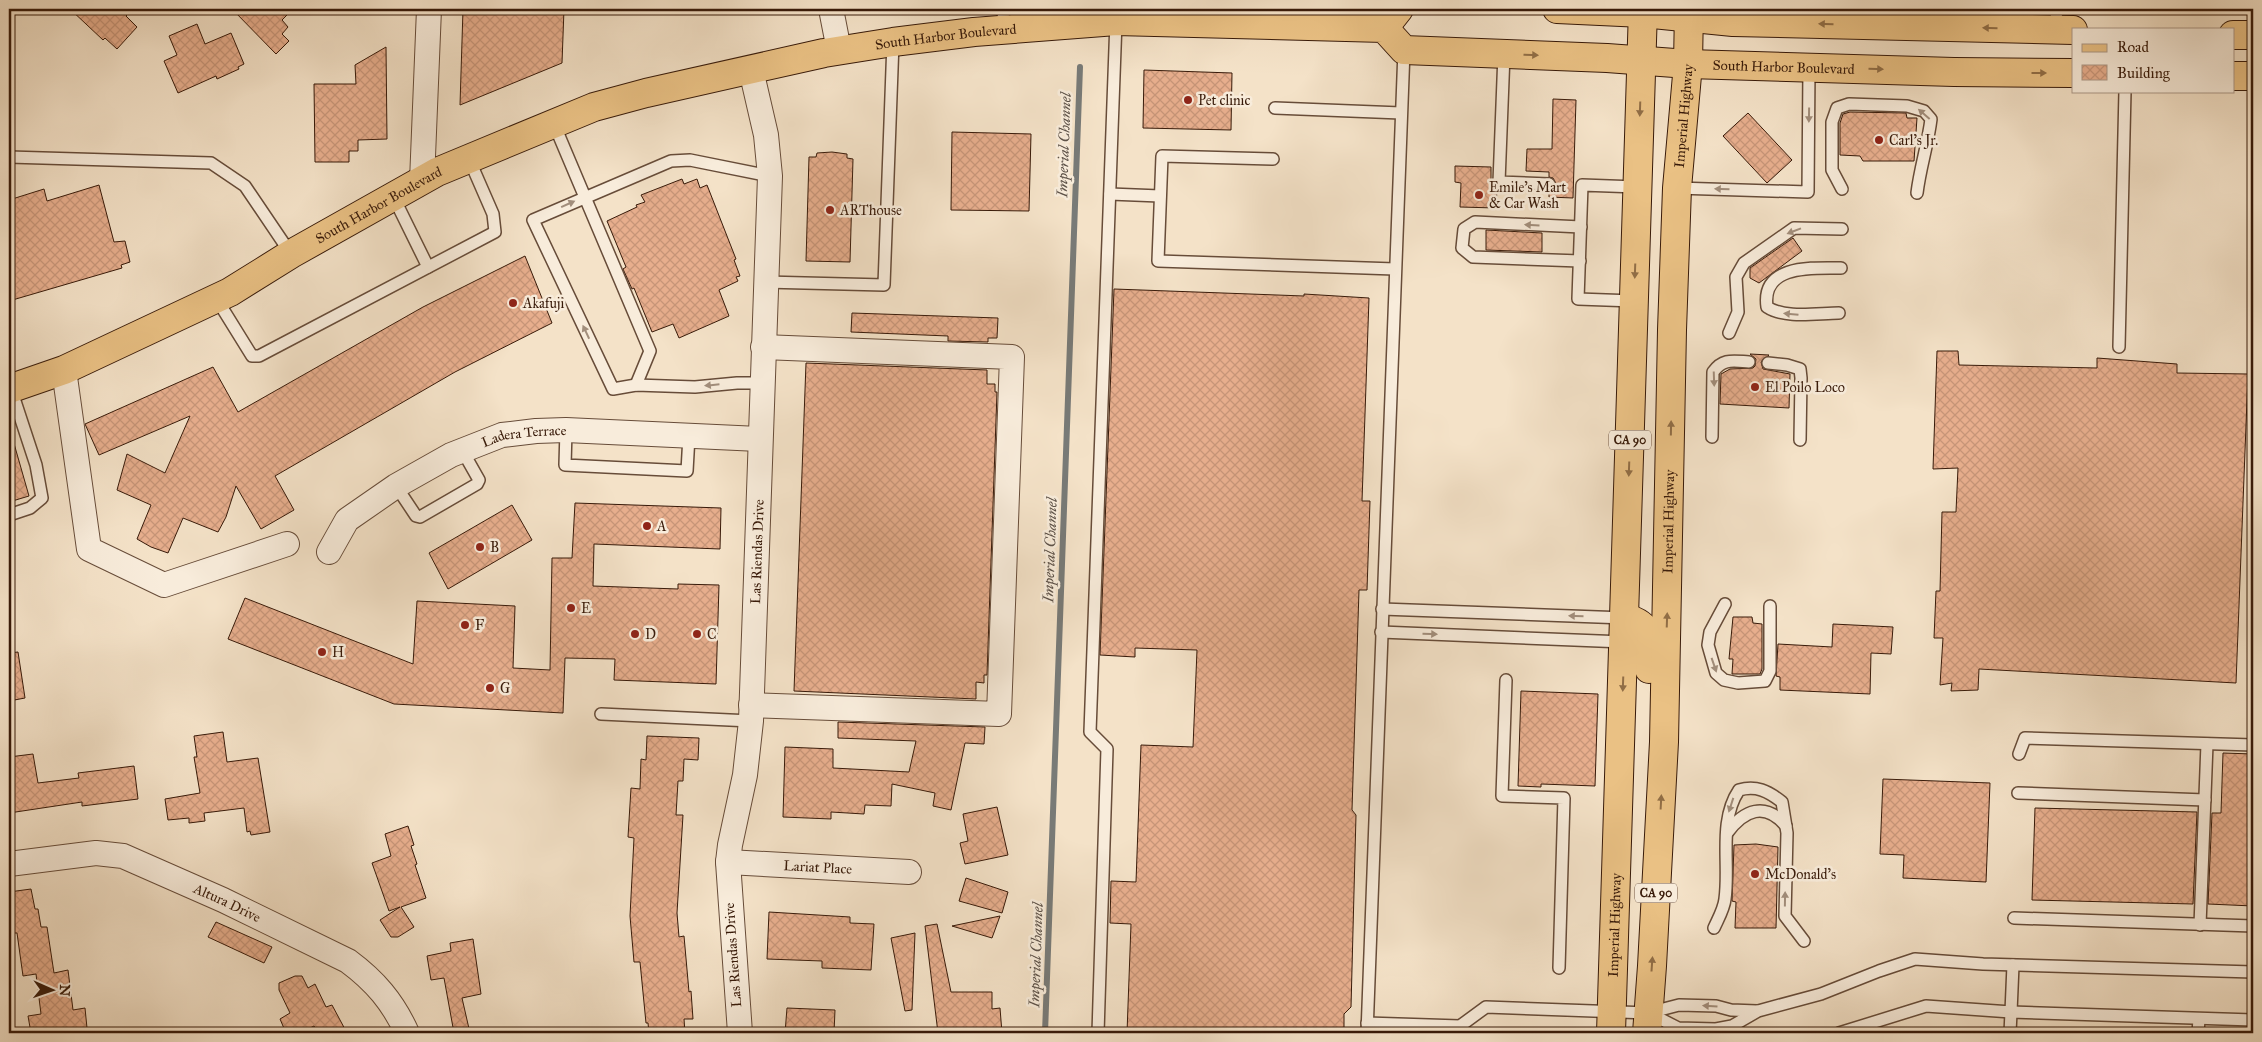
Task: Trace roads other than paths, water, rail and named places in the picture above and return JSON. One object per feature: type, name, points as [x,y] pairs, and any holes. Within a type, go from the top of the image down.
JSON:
[{"type":"main road","points":[[1557,9],[1689,13],[1733,22],[2062,23]]},
{"type":"main road","name":"Imperial Highway","points":[[1611,1022],[1625,630],[1643,11]]},
{"type":"main road","name":"Imperial Highway","points":[[1647,1023],[1663,774],[1672,330],[1677,188],[1688,64],[1689,13]]},
{"type":"main road","name":"South Harbor Boulevard","points":[[10,389],[64,370],[216,298],[422,181],[469,159],[594,107],[839,50],[893,42],[1004,19],[1306,23],[1391,18],[1404,50],[1641,60],[1688,64],[1809,66],[1954,72],[2072,73]]},
{"type":"main road","points":[[2234,35],[2253,35]]},
{"type":"main road","points":[[2234,76],[2253,76]]},
{"type":"main road","points":[[1625,630],[1642,624],[1650,638],[1647,742],[1648,751],[1663,774]]},
{"type":"street","points":[[422,181],[429,9]]},
{"type":"street","points":[[831,9],[839,50]]},
{"type":"street","name":"Las Riendas Drive","points":[[740,1033],[729,906],[728,862],[745,775],[751,713],[759,438],[770,176],[766,135],[751,70]]},
{"type":"street","points":[[751,713],[999,714],[1012,357],[763,347]]},
{"type":"street","points":[[64,370],[89,549],[164,585],[287,544]]},
{"type":"street","name":"Ladera Terrace","points":[[329,552],[347,520],[396,486],[462,450],[502,435],[566,430],[759,438]]},
{"type":"street","name":"Altura Drive","points":[[9,864],[96,853],[117,854],[134,860],[348,960],[363,971],[381,989],[407,1033]]},
{"type":"street","name":"Lariat Place","points":[[728,862],[909,872]]},
{"type":"lane","points":[[1098,1033],[1108,749],[1090,732],[1116,20]]},
{"type":"lane","points":[[765,282],[884,285],[893,42]]},
{"type":"lane","points":[[1404,50],[1367,1028],[1460,1030],[1486,1007],[1611,1022],[1647,1023],[1678,1028],[1716,1029],[1732,1026],[1758,1011],[1822,994],[1878,971],[1915,959],[2013,965],[2253,972]]},
{"type":"lane","points":[[1504,54],[1498,182],[1549,184]]},
{"type":"lane","points":[[1677,188],[1808,192],[1809,66]]},
{"type":"lane","points":[[2119,347],[2125,92]]},
{"type":"lane","points":[[1842,189],[1832,170],[1832,122],[1837,108],[1849,104],[1907,106],[1924,112],[1930,119],[1929,137],[1921,163],[1917,193]]},
{"type":"lane","points":[[1275,108],[1401,113]]},
{"type":"lane","points":[[554,124],[650,351],[636,385]]},
{"type":"lane","points":[[1273,160],[1162,156],[1158,260],[1395,269]]},
{"type":"lane","points":[[9,157],[211,163],[245,186],[292,254]]},
{"type":"lane","points":[[216,298],[252,356],[259,356],[494,232],[493,214],[469,159]]},
{"type":"lane","points":[[761,383],[695,387],[636,385],[613,389],[533,220],[671,161],[690,160],[770,176]]},
{"type":"lane","points":[[1634,301],[1578,299],[1581,227],[1578,185],[1637,187]]},
{"type":"lane","points":[[1110,194],[1160,196]]},
{"type":"lane","points":[[394,198],[428,267]]},
{"type":"lane","points":[[1580,260],[1473,257],[1462,248],[1464,229],[1475,222],[1581,227]]},
{"type":"lane","points":[[1729,333],[1738,312],[1736,277],[1744,263],[1794,228],[1808,227],[1842,230]]},
{"type":"lane","points":[[1839,313],[1799,314],[1775,312],[1767,307],[1766,297],[1768,290],[1776,280],[1790,270],[1840,268]]},
{"type":"lane","points":[[1712,437],[1713,372],[1718,364],[1726,360],[1749,362]]},
{"type":"lane","points":[[1768,363],[1787,365],[1800,369],[1800,440]]},
{"type":"lane","points":[[9,515],[30,508],[42,498],[36,465],[10,389]]},
{"type":"lane","points":[[566,430],[565,465],[575,466],[687,471],[689,436]]},
{"type":"lane","points":[[396,486],[416,516],[420,517],[477,484],[479,480],[462,450]]},
{"type":"lane","points":[[1725,604],[1710,632],[1708,645],[1716,673],[1724,680],[1738,684],[1764,681],[1770,671],[1770,606]]},
{"type":"lane","points":[[1382,609],[1625,630]]},
{"type":"lane","points":[[1381,632],[1625,630]]},
{"type":"lane","points":[[1506,680],[1502,796],[1564,798],[1559,968]]},
{"type":"lane","points":[[601,714],[751,713]]},
{"type":"lane","points":[[2020,754],[2025,738],[2253,745]]},
{"type":"lane","points":[[2200,924],[2207,744]]},
{"type":"lane","points":[[1714,928],[1725,901],[1728,818],[1732,800],[1739,790],[1749,787],[1763,790],[1782,802],[1786,826],[1785,916],[1804,941]]},
{"type":"lane","points":[[2018,792],[2205,800]]},
{"type":"lane","points":[[1727,833],[1737,820],[1755,811],[1771,812],[1778,816],[1786,826]]},
{"type":"lane","points":[[2014,918],[2253,926]]},
{"type":"lane","points":[[2010,1033],[2013,965]]},
{"type":"lane","points":[[1647,1023],[1679,1005],[1716,1006],[1732,1010],[1758,1011]]},
{"type":"lane","points":[[1839,1033],[1926,1006],[2011,1012],[2253,1020]]},
{"type":"lane","points":[[2198,1033],[2199,1018]]},
{"type":"waterway","name":"Imperial Channel","points":[[1045,1033],[1080,67]]},
{"type":"place","name":"Pet clinic","points":[[1188,100]]},
{"type":"place","name":"Carl's Jr.","points":[[1879,140]]},
{"type":"place","name":"Emile's Mart & Car Wash","points":[[1479,195]]},
{"type":"place","name":"ARThouse","points":[[830,210]]},
{"type":"place","name":"Akafuji","points":[[513,303]]},
{"type":"place","name":"El Poilo Loco","points":[[1755,387]]},
{"type":"place","name":"A","points":[[647,526]]},
{"type":"place","name":"B","points":[[480,547]]},
{"type":"place","name":"E","points":[[571,608]]},
{"type":"place","name":"F","points":[[465,625]]},
{"type":"place","name":"D","points":[[635,634]]},
{"type":"place","name":"C","points":[[697,634]]},
{"type":"place","name":"H","points":[[322,652]]},
{"type":"place","name":"G","points":[[490,688]]},
{"type":"place","name":"McDonald's","points":[[1755,874]]}]
